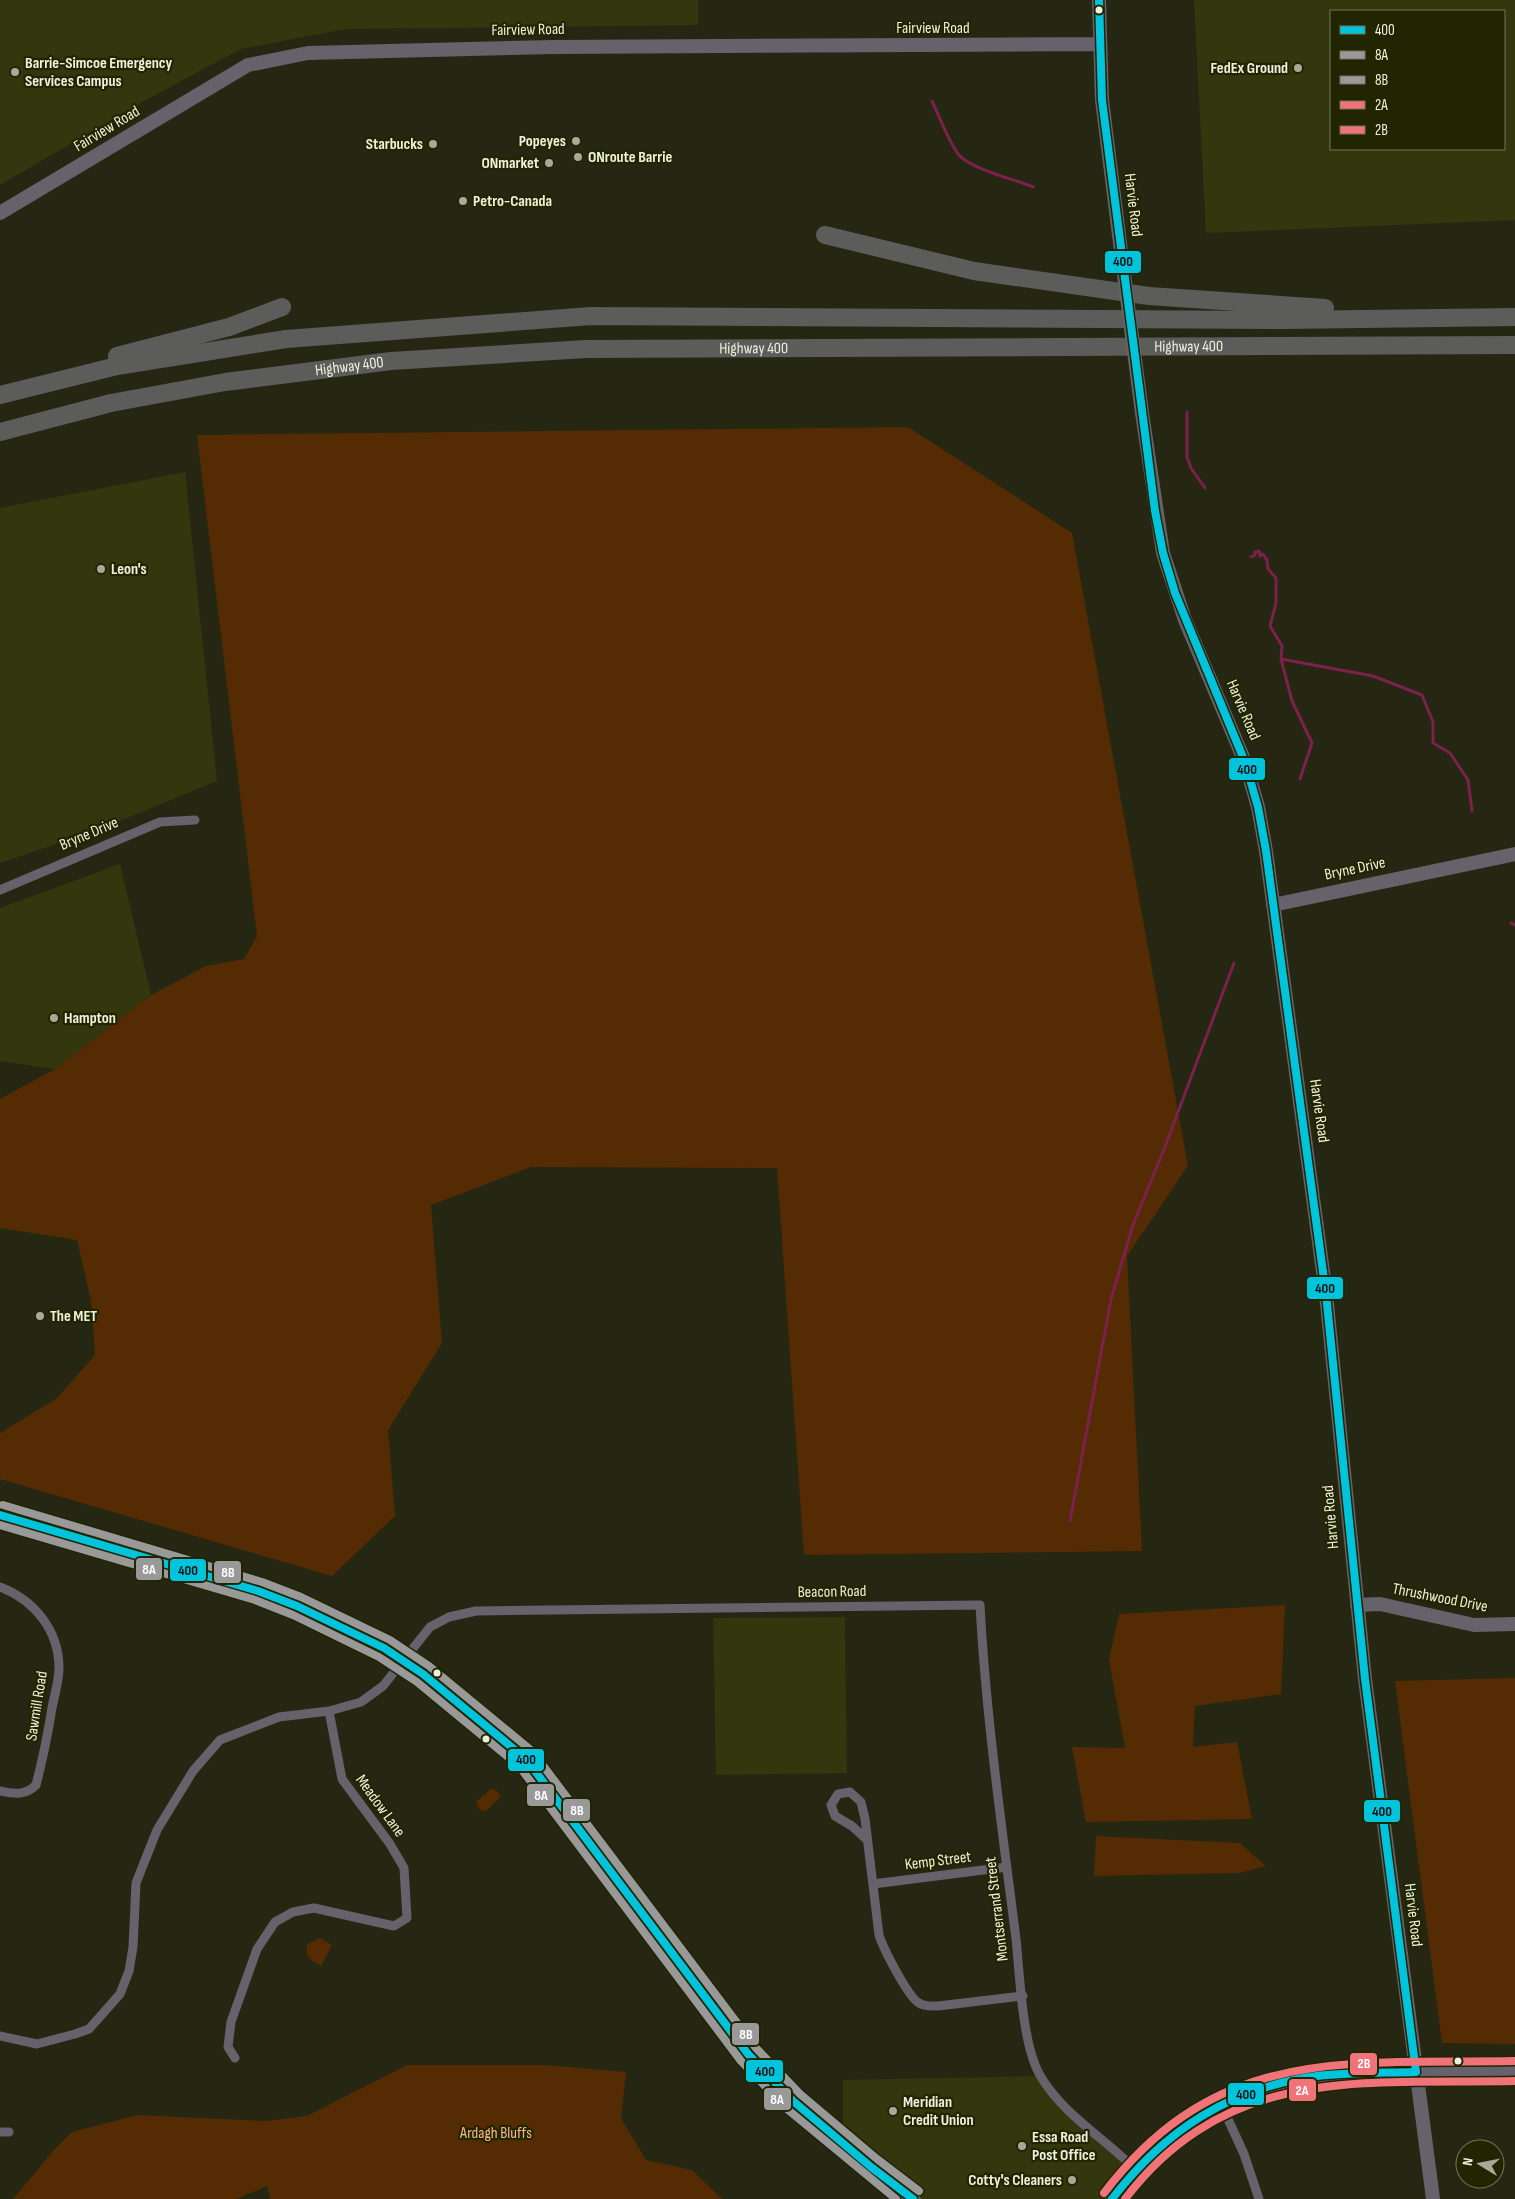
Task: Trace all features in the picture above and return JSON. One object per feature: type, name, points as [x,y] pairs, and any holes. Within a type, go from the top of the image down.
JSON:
[{"type":"highway","points":[[825,235],[974,271],[1149,296],[1233,304],[1352,310],[1399,318]]},
{"type":"highway","points":[[46,383],[97,361],[229,327],[282,307]]},
{"type":"highway","name":"Highway 400","points":[[0,395],[117,366],[286,339],[591,316],[1275,320],[1515,316]]},
{"type":"highway","name":"Highway 400","points":[[0,432],[111,403],[225,382],[392,361],[586,350],[1515,344]]},
{"type":"main road","points":[[0,1515],[258,1591],[297,1606],[376,1643],[404,1660],[526,1759],[748,2054],[793,2101],[871,2167],[913,2199]]},
{"type":"street","name":"Harvie Road","points":[[1099,0],[1102,100],[1142,413],[1163,553],[1185,620],[1245,762],[1258,807],[1273,905],[1326,1294],[1357,1605],[1433,2199]]},
{"type":"street","name":"Fairview Road","points":[[0,213],[248,65],[308,53],[553,47],[1099,44]]},
{"type":"street","name":"Bryne Drive","points":[[0,890],[160,822],[195,820]]},
{"type":"street","name":"Bryne Drive","points":[[1273,905],[1515,854]]},
{"type":"street","name":"Sawmill Road","points":[[0,1587],[19,1595],[37,1610],[49,1627],[56,1645],[59,1669],[36,1785],[28,1792],[15,1794],[0,1791]]},
{"type":"street","name":"Thrushwood Drive","points":[[1357,1605],[1380,1604],[1474,1625],[1515,1624]]},
{"type":"street","name":"Beacon Road","points":[[0,2036],[37,2044],[89,2029],[120,1994],[129,1972],[133,1947],[136,1883],[157,1830],[193,1771],[220,1740],[279,1717],[329,1711],[361,1702],[383,1686],[430,1627],[449,1617],[476,1611],[980,1605]]},
{"type":"street","name":"Montserrand Street","points":[[980,1605],[983,1661],[1028,2033],[1040,2076],[1066,2108],[1135,2169]]},
{"type":"street","name":"Meadow Lane","points":[[235,2058],[228,2047],[231,2022],[257,1949],[275,1922],[293,1912],[314,1908],[394,1926],[407,1918],[404,1868],[390,1844],[342,1778],[329,1711]]},
{"type":"street","points":[[866,1839],[852,1826],[835,1816],[831,1805],[838,1794],[850,1792],[861,1802],[879,1934],[883,1946],[917,2002],[927,2006],[938,2006],[1023,1996]]},
{"type":"street","name":"Kemp Street","points":[[872,1884],[1007,1867]]},
{"type":"street","points":[[1112,2199],[1135,2169],[1168,2137],[1221,2104],[1266,2086],[1317,2076],[1515,2071]]},
{"type":"street","points":[[1221,2104],[1244,2154],[1260,2199]]},
{"type":"shaded area","points":[[0,0],[698,0],[698,25],[346,29],[241,49],[144,101],[0,185]]},
{"type":"shaded area","points":[[1194,0],[1515,0],[1515,220],[1206,233]]},
{"type":"shaded area","points":[[185,472],[217,781],[98,830],[0,863],[0,508]]},
{"type":"shaded area","points":[[120,864],[151,995],[55,1069],[0,1061],[0,908]]},
{"type":"shaded area","points":[[845,1617],[847,1773],[716,1775],[713,1618]]},
{"type":"shaded area","points":[[1040,2076],[1054,2095],[1135,2169],[1112,2199],[913,2199],[843,2144],[843,2080]]},
{"type":"green space","points":[[908,427],[1072,533],[1188,1166],[1127,1256],[1142,1551],[804,1555],[777,1168],[531,1167],[431,1205],[442,1343],[388,1430],[395,1516],[332,1576],[0,1479],[0,1433],[56,1399],[95,1355],[91,1301],[77,1240],[0,1228],[0,1099],[55,1069],[151,995],[206,966],[244,959],[257,936],[197,435]]},
{"type":"green space","points":[[1285,1605],[1281,1694],[1195,1706],[1193,1747],[1237,1742],[1252,1819],[1086,1822],[1072,1747],[1125,1748],[1109,1660],[1119,1614]]},
{"type":"green space","points":[[1515,1678],[1515,2044],[1442,2043],[1395,1681]]},
{"type":"green space","points":[[491,1789],[496,1790],[501,1797],[485,1812],[480,1810],[476,1802]]},
{"type":"green space","points":[[1096,1836],[1240,1843],[1266,1866],[1239,1873],[1094,1876]]},
{"type":"green space","points":[[320,1938],[332,1945],[321,1966],[309,1958],[307,1952],[307,1944]]},
{"type":"green space","name":"Ardagh Bluffs","points":[[407,2065],[545,2065],[626,2072],[621,2118],[646,2160],[692,2170],[722,2199],[270,2199],[267,2186],[236,2199],[13,2199],[53,2151],[72,2132],[138,2115],[265,2121],[307,2116]]},
{"type":"waterway","points":[[932,101],[958,154],[982,169],[1033,187]]},
{"type":"waterway","points":[[1187,412],[1187,457],[1191,468],[1205,488]]},
{"type":"waterway","points":[[1251,557],[1255,555],[1255,552],[1259,551],[1260,556],[1263,554],[1267,560],[1268,569],[1276,578],[1276,603],[1270,626],[1282,646],[1281,659],[1292,701],[1312,743],[1300,779]]},
{"type":"waterway","points":[[1281,659],[1373,676],[1422,695],[1433,722],[1433,743],[1450,753],[1468,780],[1472,811]]},
{"type":"waterway","points":[[1511,923],[1515,925]]},
{"type":"waterway","points":[[1070,1521],[1111,1299],[1133,1225],[1163,1152],[1234,963]]},
{"type":"transit line","name":"400","points":[[1099,0],[1102,100],[1155,511],[1163,553],[1175,593],[1245,762],[1258,807],[1266,851],[1326,1294],[1365,1679],[1416,2072]]},
{"type":"transit line","name":"8B","points":[[3,1505],[262,1582],[301,1597],[390,1640],[429,1666],[532,1751],[756,2048],[800,2094],[877,2159],[919,2191]]},
{"type":"transit line","name":"400","points":[[0,1515],[258,1591],[297,1606],[384,1648],[423,1674],[526,1759],[748,2054],[793,2101],[871,2167],[913,2199]]},
{"type":"transit line","name":"8A","points":[[0,1525],[255,1600],[293,1615],[379,1657],[417,1682],[519,1766],[741,2061],[787,2109],[896,2199]]},
{"type":"transit line","name":"2B","points":[[1104,2193],[1148,2145],[1193,2110],[1240,2087],[1289,2072],[1341,2065],[1396,2062],[1515,2061]]},
{"type":"transit line","name":"400","points":[[1112,2199],[1132,2174],[1154,2152],[1202,2116],[1228,2102],[1285,2082],[1317,2076],[1354,2073],[1416,2072]]},
{"type":"transit line","name":"2A","points":[[1125,2199],[1165,2155],[1208,2124],[1254,2103],[1302,2090],[1352,2084],[1515,2081]]},
{"type":"place","name":"FedEx Ground","points":[[1298,68]]},
{"type":"place","name":"Barrie-Simcoe Emergency Services Campus","points":[[15,72]]},
{"type":"place","name":"Popeyes","points":[[576,141]]},
{"type":"place","name":"Starbucks","points":[[433,144]]},
{"type":"place","name":"ONroute Barrie","points":[[578,157]]},
{"type":"place","name":"ONmarket","points":[[549,163]]},
{"type":"place","name":"Petro-Canada","points":[[463,201]]},
{"type":"place","name":"Leon's","points":[[101,569]]},
{"type":"place","name":"Hampton","points":[[54,1018]]},
{"type":"place","name":"The MET","points":[[40,1316]]},
{"type":"place","name":"Meridian Credit Union","points":[[893,2111]]},
{"type":"place","name":"Essa Road Post Office","points":[[1022,2146]]},
{"type":"place","name":"Cotty's Cleaners","points":[[1072,2180]]}]
